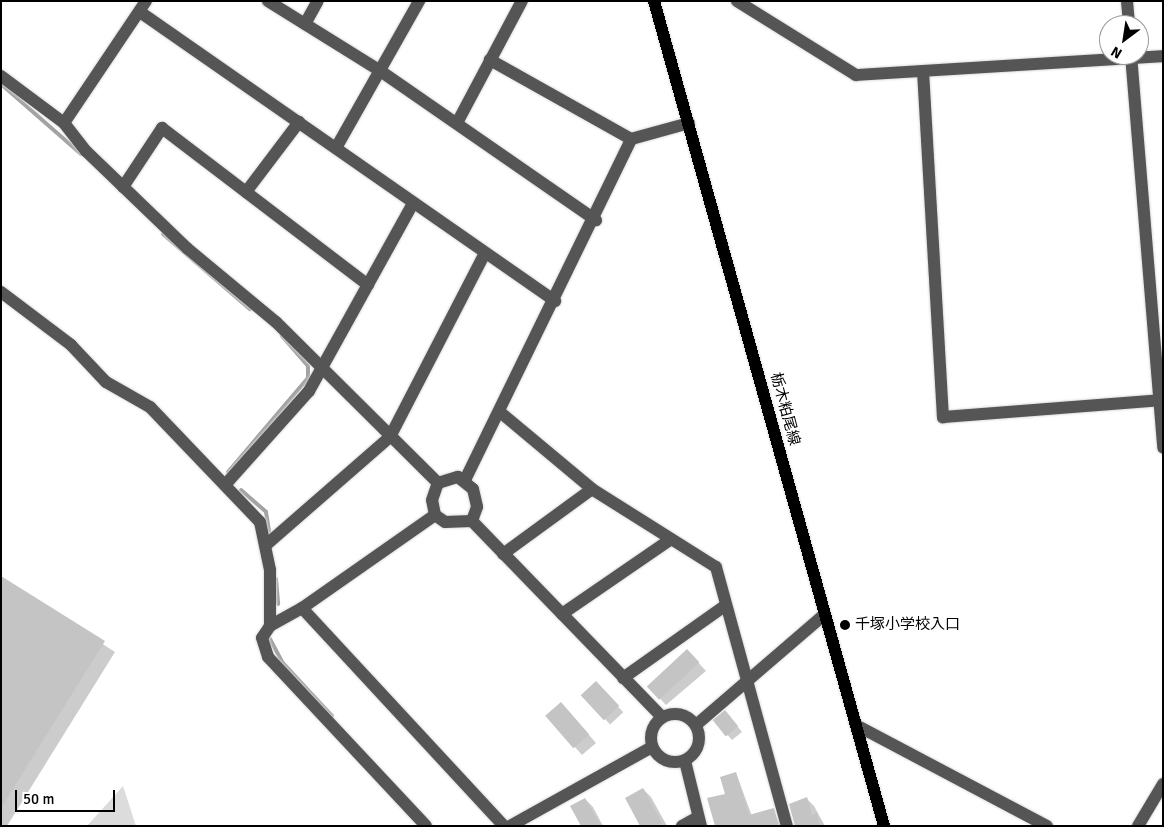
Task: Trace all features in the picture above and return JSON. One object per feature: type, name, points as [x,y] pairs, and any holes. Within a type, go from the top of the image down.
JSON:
[{"type":"main road","name":"栃木粕尾線","points":[[654,1],[884,826]]},
{"type":"street","points":[[268,1],[379,70],[596,220]]},
{"type":"street","points":[[305,24],[318,1]]},
{"type":"street","points":[[336,148],[419,1]]},
{"type":"street","points":[[457,123],[522,1]]},
{"type":"street","points":[[737,1],[856,75],[1099,58]]},
{"type":"street","points":[[1127,1],[1128,15]]},
{"type":"street","points":[[64,123],[143,6],[299,122],[555,301]]},
{"type":"street","points":[[1149,56],[1163,56]]},
{"type":"street","points":[[490,60],[631,139],[689,123]]},
{"type":"street","points":[[1132,65],[1161,400],[1163,448]]},
{"type":"street","points":[[922,71],[943,417],[1161,400]]},
{"type":"street","points":[[1,76],[64,123],[123,187],[188,249],[276,322],[321,370],[438,483]]},
{"type":"street","points":[[246,192],[299,122]]},
{"type":"street","points":[[123,187],[162,128],[368,285]]},
{"type":"street","points":[[465,480],[596,220],[631,139]]},
{"type":"street","points":[[225,485],[309,391],[414,203]]},
{"type":"street","points":[[266,545],[390,437],[485,252]]},
{"type":"street","points":[[1,292],[71,345],[106,382],[150,407],[260,522],[266,545],[270,626]]},
{"type":"street","points":[[500,412],[592,489],[716,567],[787,826]]},
{"type":"street","points":[[472,521],[477,506],[473,488],[465,480],[444,478],[438,483],[432,500],[435,515],[445,522],[472,521],[662,717]]},
{"type":"street","points":[[503,554],[592,489]]},
{"type":"street","points":[[426,826],[268,657],[262,638],[270,626],[302,608],[435,515]]},
{"type":"street","points":[[562,614],[671,539]]},
{"type":"street","points":[[624,678],[726,605]]},
{"type":"street","points":[[302,608],[504,826]]},
{"type":"street","points":[[696,724],[825,614]]},
{"type":"street","points":[[680,714],[696,724],[700,738],[696,752],[685,761],[672,762],[652,747],[652,731],[662,717],[680,714]]},
{"type":"street","points":[[856,725],[1047,826]]},
{"type":"street","points":[[510,826],[652,747]]},
{"type":"street","points":[[682,826],[699,822],[685,761]]},
{"type":"street","points":[[1138,826],[1163,784]]},
{"type":"shaded area","points":[[123,786],[136,826],[87,826]]},
{"type":"building","points":[[1,576],[105,641],[1,808]]},
{"type":"building","points":[[687,649],[699,662],[659,700],[647,687]]},
{"type":"building","points":[[596,681],[619,706],[604,720],[581,695]]},
{"type":"building","points":[[561,702],[589,734],[573,748],[545,716]]},
{"type":"building","points":[[725,710],[738,726],[726,736],[713,720]]},
{"type":"building","points":[[736,772],[749,815],[774,808],[779,826],[715,826],[707,798],[725,794],[720,777]]},
{"type":"building","points":[[643,788],[662,823],[656,826],[640,826],[625,798]]},
{"type":"building","points":[[807,797],[812,815],[817,813],[820,826],[795,826],[789,804]]},
{"type":"building","points":[[585,798],[601,826],[581,826],[570,806]]},
{"type":"waterway","points":[[1,84],[81,154]]},
{"type":"waterway","points":[[163,234],[250,309]]},
{"type":"waterway","points":[[228,472],[308,378],[308,366],[282,336]]},
{"type":"waterway","points":[[241,490],[266,512],[270,538]]},
{"type":"waterway","points":[[276,579],[278,604]]},
{"type":"waterway","points":[[270,639],[283,663],[332,716]]},
{"type":"place","name":"千塚小学校入口","points":[[845,625]]}]
